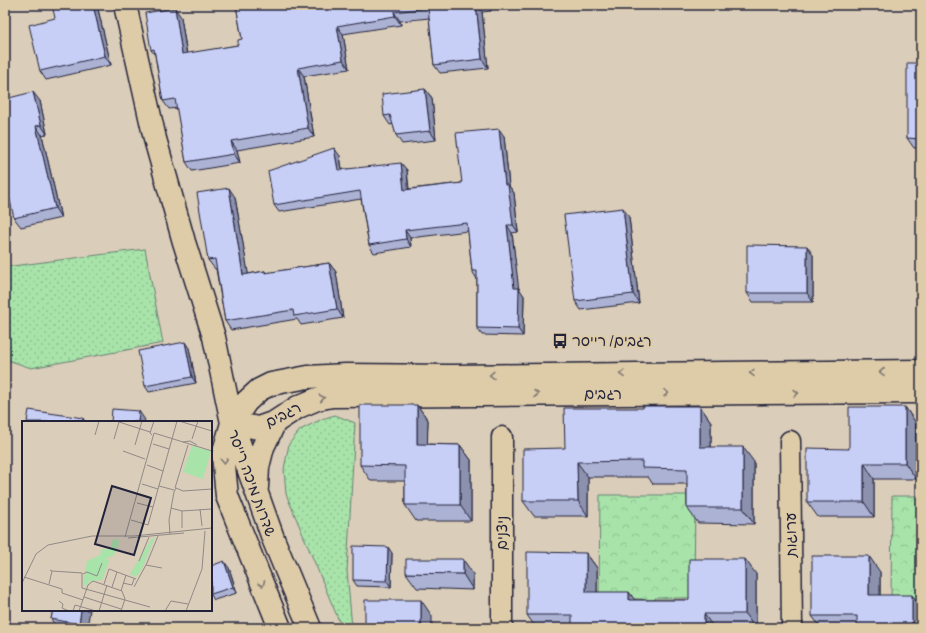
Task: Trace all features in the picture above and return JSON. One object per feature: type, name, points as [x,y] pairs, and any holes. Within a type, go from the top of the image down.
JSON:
[{"type":"street","points":[[125,5],[156,139],[184,242],[214,337],[232,423]]},
{"type":"street","name":"רגבים","points":[[921,372],[451,376],[346,375],[308,377],[272,384],[260,390],[246,402],[232,423],[258,428],[275,422],[298,407],[317,399],[332,396],[921,392]]},
{"type":"street","points":[[257,493],[258,467],[263,446],[275,422]]},
{"type":"street","name":"שדרות מיכה רייסר","points":[[232,423],[274,541],[310,628]]},
{"type":"street","name":"שדרות מיכה רייסר","points":[[232,423],[223,455],[227,496],[280,628]]},
{"type":"street","name":"ניצנים","points":[[502,437],[502,628]]},
{"type":"street","name":"ערוגות","points":[[790,442],[792,628]]},
{"type":"green space","points":[[145,249],[163,343],[31,368],[5,359],[5,267]]},
{"type":"green space","points":[[335,415],[355,423],[347,571],[352,628],[342,628],[286,494],[284,469],[289,444],[300,430],[322,419]]},
{"type":"green space","points":[[600,495],[695,495],[694,598],[655,598],[654,628],[642,628],[642,599],[599,598]]},
{"type":"green space","points":[[892,496],[921,496],[921,602],[891,602]]},
{"type":"building","points":[[52,5],[93,5],[105,56],[40,71],[29,25],[55,18]]},
{"type":"building","points":[[236,5],[476,5],[482,59],[434,65],[428,8],[394,12],[395,16],[337,26],[343,60],[298,68],[308,128],[231,141],[234,154],[186,162],[175,99],[163,101],[154,49],[151,50],[145,13],[175,8],[182,54],[238,45],[238,40],[242,39]]},
{"type":"building","points":[[907,63],[921,63],[921,139],[907,138]]},
{"type":"building","points":[[425,89],[430,131],[396,135],[390,115],[384,116],[382,94]]},
{"type":"building","points":[[33,92],[41,125],[36,126],[55,208],[14,218],[5,178],[5,99]]},
{"type":"building","points":[[499,129],[505,185],[508,185],[513,225],[507,225],[514,288],[519,288],[518,329],[477,328],[477,271],[472,271],[467,223],[405,230],[406,239],[369,245],[360,191],[274,205],[268,171],[334,148],[338,170],[401,163],[404,190],[462,183],[456,133]]},
{"type":"building","points":[[229,188],[243,275],[329,263],[337,309],[294,316],[293,310],[225,321],[215,259],[208,260],[197,193]]},
{"type":"building","points":[[623,208],[633,294],[575,301],[564,215]]},
{"type":"building","points":[[747,245],[807,246],[807,293],[747,293]]},
{"type":"building","points":[[185,342],[192,377],[145,386],[138,351]]},
{"type":"building","points":[[360,405],[417,405],[417,444],[460,445],[460,505],[405,505],[405,466],[360,465]]},
{"type":"building","points":[[643,406],[700,406],[700,447],[743,447],[743,508],[687,508],[687,469],[642,468],[642,461],[577,462],[578,501],[523,501],[523,449],[565,448],[564,408],[643,408]]},
{"type":"building","points":[[849,407],[905,407],[905,463],[864,463],[864,502],[807,502],[807,448],[849,449]]},
{"type":"building","points":[[112,409],[139,411],[138,421],[111,421]]},
{"type":"building","points":[[29,410],[83,418],[82,421],[27,421]]},
{"type":"building","points":[[353,546],[388,547],[387,581],[353,580]]},
{"type":"building","points":[[527,552],[586,553],[586,592],[629,592],[629,600],[689,600],[689,559],[745,559],[745,614],[704,614],[704,628],[572,628],[572,615],[527,615]]},
{"type":"building","points":[[812,556],[869,556],[869,595],[912,595],[912,628],[857,628],[857,616],[812,616]]},
{"type":"building","points":[[406,559],[463,559],[463,574],[406,573]]},
{"type":"building","points":[[224,561],[233,587],[212,594],[212,566]]},
{"type":"building","points":[[365,600],[421,600],[421,628],[365,628]]},
{"type":"building","points":[[53,611],[81,611],[79,624],[51,619]]},
{"type":"place","name":"רגבים/ רייסר","points":[[560,341]]}]
